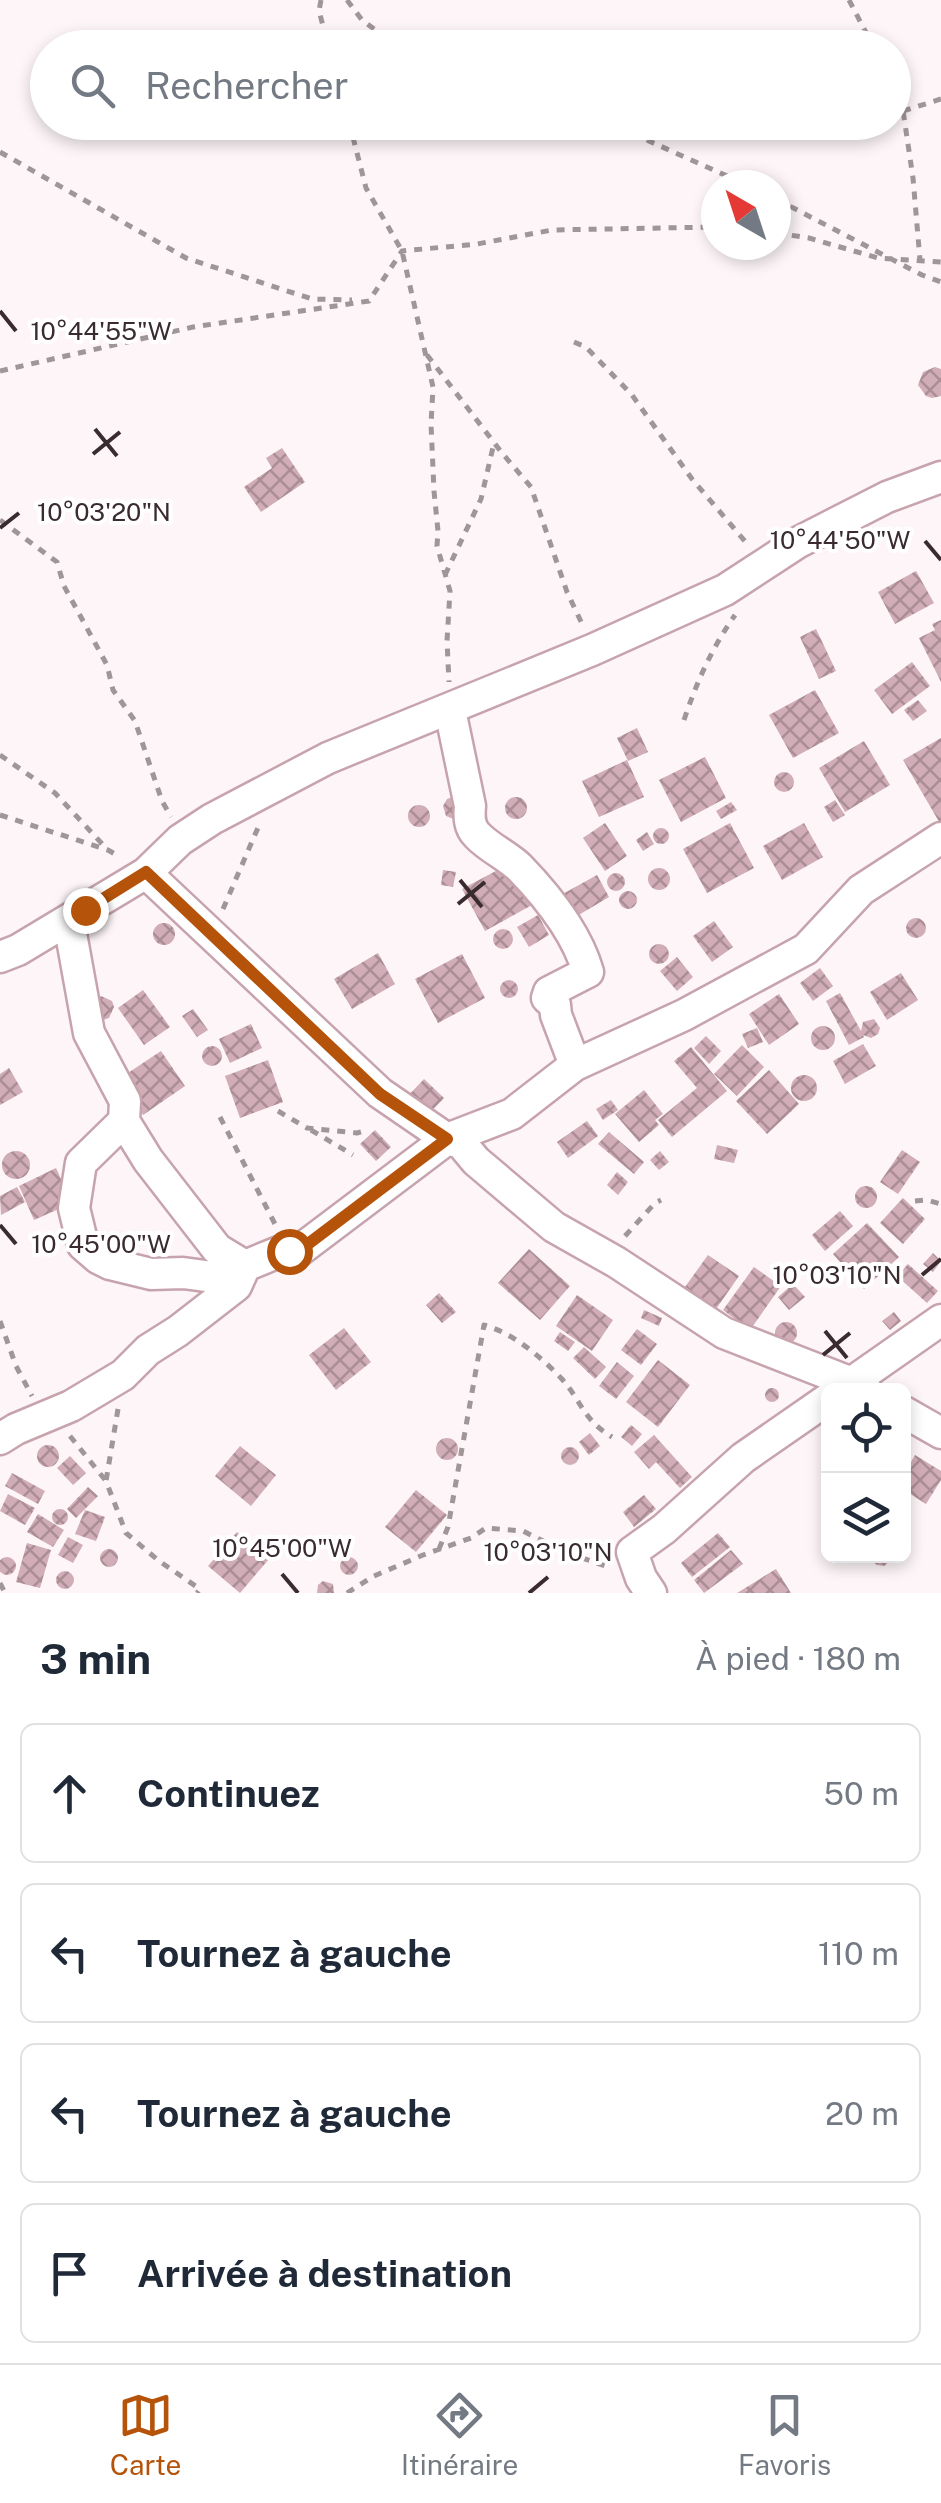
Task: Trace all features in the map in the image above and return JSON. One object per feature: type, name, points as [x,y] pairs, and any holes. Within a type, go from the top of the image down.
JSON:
[{"type":"street","points":[[0,957],[18,950],[146,872],[180,840],[212,819],[328,758],[592,650],[725,590],[796,542],[872,504],[941,477]]},
{"type":"street","points":[[450,710],[474,834],[519,867],[564,922],[584,956],[588,972],[548,992],[547,998],[555,1005],[575,1065]]},
{"type":"street","points":[[124,1121],[82,1163],[74,1208],[84,1245],[98,1258],[151,1274],[183,1273],[213,1278],[279,1252],[300,1250],[447,1139],[512,1114],[575,1065],[684,1015],[806,949],[861,890],[941,838]]},
{"type":"street","points":[[146,872],[380,1094],[447,1139],[460,1142],[476,1161],[554,1227],[616,1262],[724,1333],[830,1383]]},
{"type":"street","points":[[85,910],[70,928],[89,1032],[124,1101],[124,1121],[148,1160],[217,1249],[244,1266]]},
{"type":"street","points":[[0,1439],[71,1406],[123,1375],[148,1350],[236,1286],[244,1266]]},
{"type":"street","points":[[858,1383],[941,1320]]},
{"type":"street","points":[[646,1585],[632,1552],[664,1529],[743,1458],[821,1408]]},
{"type":"street","points":[[911,1416],[941,1433]]},
{"type":"path","points":[[321,0],[319,10],[324,30]]},
{"type":"path","points":[[347,0],[376,30]]},
{"type":"path","points":[[849,0],[865,30]]},
{"type":"path","points":[[911,108],[941,99]]},
{"type":"path","points":[[354,140],[366,188],[402,251],[433,386],[437,546],[450,591],[446,641],[450,710]]},
{"type":"path","points":[[647,140],[714,170]]},
{"type":"path","points":[[907,140],[920,260]]},
{"type":"path","points":[[0,152],[186,258],[312,299],[370,300]]},
{"type":"path","points":[[791,208],[941,282]]},
{"type":"path","points":[[402,251],[477,244],[552,230],[701,227]]},
{"type":"path","points":[[791,235],[878,258],[941,262]]},
{"type":"path","points":[[0,371],[193,326],[370,300],[402,251]]},
{"type":"path","points":[[574,342],[586,347],[632,395],[692,479],[762,566]]},
{"type":"path","points":[[425,352],[531,487],[567,592],[592,650]]},
{"type":"path","points":[[445,575],[480,499],[494,443]]},
{"type":"path","points":[[0,520],[57,562],[64,586],[107,664],[113,690],[135,721],[162,801],[180,840]]},
{"type":"path","points":[[684,720],[696,681],[735,614]]},
{"type":"path","points":[[0,754],[54,793],[108,850]]},
{"type":"path","points":[[220,942],[222,910],[258,831],[268,790]]},
{"type":"path","points":[[0,816],[108,850],[146,872]]},
{"type":"path","points":[[278,1111],[353,1155]]},
{"type":"path","points":[[220,1117],[289,1251]]},
{"type":"path","points":[[309,1128],[364,1131]]},
{"type":"path","points":[[583,1244],[606,1244],[624,1236],[661,1200]]},
{"type":"path","points":[[915,1201],[941,1204]]},
{"type":"path","points":[[439,1549],[448,1528],[484,1325],[517,1340],[562,1379],[594,1426],[612,1437]]},
{"type":"path","points":[[123,1375],[106,1481],[126,1533],[200,1589],[197,1593]]},
{"type":"path","points":[[347,1593],[374,1576],[486,1528],[523,1530],[646,1585]]},
{"type":"path","points":[[0,1583],[6,1593]]},
{"type":"building","points":[[941,369],[941,396],[932,398],[918,385],[923,372]]},
{"type":"building","points":[[282,448],[305,482],[261,512],[244,487],[272,468],[266,458]]},
{"type":"building","points":[[916,571],[934,603],[895,624],[878,592]]},
{"type":"building","points":[[941,620],[941,682],[919,638],[935,630],[932,624]]},
{"type":"building","points":[[816,629],[836,671],[819,679],[800,637]]},
{"type":"building","points":[[912,662],[930,686],[892,714],[874,690]]},
{"type":"building","points":[[815,690],[839,733],[793,758],[769,715]]},
{"type":"building","points":[[918,700],[927,711],[913,721],[904,710]]},
{"type":"building","points":[[637,728],[648,752],[628,761],[617,738]]},
{"type":"building","points":[[941,738],[941,825],[903,760]]},
{"type":"building","points":[[864,741],[890,785],[845,812],[819,768]]},
{"type":"building","points":[[705,757],[726,798],[681,822],[659,780]]},
{"type":"building","points":[[627,760],[644,797],[599,817],[582,781]]},
{"type":"building","points":[[784,772],[794,782],[784,792],[774,782]]},
{"type":"building","points":[[455,796],[456,820],[446,816],[443,806]]},
{"type":"building","points":[[516,797],[524,800],[524,816],[516,819],[508,816],[505,808],[508,800]]},
{"type":"building","points":[[835,800],[845,815],[833,822],[824,807]]},
{"type":"building","points":[[731,802],[737,810],[721,819],[716,811]]},
{"type":"building","points":[[419,805],[427,808],[427,824],[419,827],[411,824],[408,816],[411,808]]},
{"type":"building","points":[[605,823],[627,856],[605,871],[583,838]]},
{"type":"building","points":[[730,823],[754,868],[707,893],[683,849]]},
{"type":"building","points":[[804,823],[823,857],[782,880],[763,846]]},
{"type":"building","points":[[661,828],[669,836],[661,844],[653,836]]},
{"type":"building","points":[[647,832],[654,844],[643,851],[636,840]]},
{"type":"building","points":[[509,864],[532,905],[485,931],[462,889]]},
{"type":"building","points":[[659,868],[667,871],[667,887],[659,890],[651,887],[648,879],[651,871]]},
{"type":"building","points":[[443,870],[456,872],[453,887],[441,885]]},
{"type":"building","points":[[616,873],[625,882],[616,891],[607,882]]},
{"type":"building","points":[[597,875],[609,897],[572,919],[559,896]]},
{"type":"building","points":[[628,891],[637,900],[628,909],[619,900]]},
{"type":"building","points":[[538,915],[549,935],[529,947],[517,927]]},
{"type":"building","points":[[916,918],[926,928],[916,938],[906,928]]},
{"type":"building","points":[[714,921],[733,947],[712,962],[693,936]]},
{"type":"building","points":[[164,923],[172,926],[172,942],[164,945],[156,942],[153,934],[156,926]]},
{"type":"building","points":[[503,929],[513,939],[503,949],[493,939]]},
{"type":"building","points":[[659,944],[669,954],[659,964],[649,954]]},
{"type":"building","points":[[378,953],[395,984],[352,1009],[334,979]]},
{"type":"building","points":[[462,954],[485,998],[438,1023],[415,979]]},
{"type":"building","points":[[677,957],[693,977],[677,991],[660,971]]},
{"type":"building","points":[[820,968],[833,986],[813,1001],[800,983]]},
{"type":"building","points":[[901,973],[918,1000],[887,1020],[870,992]]},
{"type":"building","points":[[509,980],[516,982],[516,996],[509,998],[502,996],[500,989],[502,982]]},
{"type":"building","points":[[143,990],[170,1027],[144,1045],[118,1008]]},
{"type":"building","points":[[840,993],[861,1031],[863,1022],[874,1019],[880,1028],[878,1034],[871,1038],[863,1035],[849,1045],[826,1001]]},
{"type":"building","points":[[779,994],[799,1024],[769,1045],[749,1014]]},
{"type":"building","points":[[101,996],[112,1001],[114,1007],[109,1018],[103,1020],[97,1019],[95,998]]},
{"type":"building","points":[[193,1009],[208,1030],[197,1037],[182,1016]]},
{"type":"building","points":[[251,1024],[262,1048],[230,1063],[219,1039]]},
{"type":"building","points":[[823,1026],[835,1038],[823,1050],[811,1038]]},
{"type":"building","points":[[757,1028],[763,1042],[748,1048],[742,1034]]},
{"type":"building","points":[[706,1036],[721,1051],[709,1064],[694,1048]]},
{"type":"building","points":[[863,1044],[876,1066],[845,1084],[833,1061]]},
{"type":"building","points":[[742,1045],[764,1067],[737,1096],[714,1074]]},
{"type":"building","points":[[212,1046],[222,1056],[212,1066],[202,1056]]},
{"type":"building","points":[[691,1047],[727,1091],[672,1137],[658,1120],[697,1088],[674,1061]]},
{"type":"building","points":[[161,1051],[185,1086],[143,1115],[119,1079]]},
{"type":"building","points":[[268,1060],[283,1102],[240,1118],[225,1076]]},
{"type":"building","points":[[9,1068],[23,1092],[0,1105],[0,1074]]},
{"type":"building","points":[[769,1070],[799,1104],[767,1134],[736,1101]]},
{"type":"building","points":[[804,1075],[813,1079],[817,1088],[813,1097],[804,1101],[795,1097],[791,1088],[795,1079]]},
{"type":"building","points":[[424,1079],[444,1098],[426,1117],[406,1098]]},
{"type":"building","points":[[644,1090],[663,1114],[655,1120],[659,1125],[639,1142],[615,1114]]},
{"type":"building","points":[[611,1100],[618,1110],[603,1120],[596,1109]]},
{"type":"building","points":[[587,1121],[598,1136],[568,1158],[557,1142]]},
{"type":"building","points":[[375,1130],[391,1147],[376,1161],[360,1144]]},
{"type":"building","points":[[609,1132],[644,1162],[634,1174],[598,1144]]},
{"type":"building","points":[[717,1145],[738,1150],[734,1163],[714,1159]]},
{"type":"building","points":[[902,1150],[920,1162],[898,1194],[880,1182]]},
{"type":"building","points":[[16,1151],[26,1155],[30,1165],[26,1175],[16,1179],[6,1175],[2,1165],[6,1155]]},
{"type":"building","points":[[660,1151],[669,1162],[659,1170],[650,1160]]},
{"type":"building","points":[[56,1168],[72,1203],[34,1220],[19,1186]]},
{"type":"building","points":[[617,1172],[628,1182],[618,1195],[607,1185]]},
{"type":"building","points":[[866,1186],[874,1189],[874,1205],[866,1208],[858,1205],[855,1197],[858,1189]]},
{"type":"building","points":[[17,1187],[25,1202],[1,1215],[0,1196]]},
{"type":"building","points":[[903,1198],[925,1219],[903,1244],[880,1223]]},
{"type":"building","points":[[840,1211],[853,1226],[825,1251],[812,1235]]},
{"type":"building","points":[[867,1223],[899,1257],[864,1289],[833,1254]]},
{"type":"building","points":[[529,1249],[570,1286],[540,1320],[498,1283]]},
{"type":"building","points":[[933,1253],[941,1261],[933,1272],[923,1264]]},
{"type":"building","points":[[708,1255],[739,1276],[716,1309],[685,1287]]},
{"type":"building","points":[[908,1264],[938,1291],[927,1303],[897,1276]]},
{"type":"building","points":[[754,1267],[781,1286],[750,1330],[723,1310]]},
{"type":"building","points":[[793,1284],[805,1297],[789,1310],[778,1297]]},
{"type":"building","points":[[439,1293],[456,1312],[442,1323],[426,1305]]},
{"type":"building","points":[[577,1295],[613,1320],[592,1351],[556,1326]]},
{"type":"building","points":[[644,1310],[662,1318],[659,1326],[641,1318]]},
{"type":"building","points":[[894,1312],[901,1321],[890,1330],[882,1321]]},
{"type":"building","points":[[786,1322],[797,1333],[786,1344],[775,1333]]},
{"type":"building","points":[[344,1328],[371,1362],[336,1390],[309,1355]]},
{"type":"building","points":[[637,1329],[657,1344],[641,1365],[621,1350]]},
{"type":"building","points":[[560,1332],[575,1342],[568,1351],[554,1341]]},
{"type":"building","points":[[584,1347],[606,1367],[595,1379],[573,1358]]},
{"type":"building","points":[[658,1360],[690,1385],[658,1427],[626,1402]]},
{"type":"building","points":[[617,1362],[634,1376],[616,1399],[599,1386]]},
{"type":"building","points":[[772,1388],[779,1395],[772,1402],[765,1395]]},
{"type":"building","points":[[631,1425],[642,1434],[632,1446],[621,1437]]},
{"type":"building","points":[[590,1433],[600,1446],[589,1455],[579,1442]]},
{"type":"building","points":[[654,1435],[692,1477],[680,1488],[656,1462],[649,1469],[634,1452]]},
{"type":"building","points":[[447,1438],[455,1441],[455,1457],[447,1460],[439,1457],[436,1449],[439,1441]]},
{"type":"building","points":[[48,1445],[56,1448],[56,1464],[48,1467],[40,1464],[37,1456],[40,1448]]},
{"type":"building","points":[[240,1446],[276,1475],[251,1506],[215,1476]]},
{"type":"building","points":[[570,1447],[579,1456],[570,1465],[561,1456]]},
{"type":"building","points":[[915,1455],[941,1471],[941,1480],[926,1504],[911,1494],[911,1462]]},
{"type":"building","points":[[70,1456],[86,1473],[73,1485],[57,1468]]},
{"type":"building","points":[[12,1473],[45,1491],[38,1504],[5,1486]]},
{"type":"building","points":[[88,1487],[98,1496],[76,1518],[67,1509]]},
{"type":"building","points":[[416,1490],[447,1515],[416,1552],[385,1527]]},
{"type":"building","points":[[8,1494],[35,1508],[25,1525],[0,1511]]},
{"type":"building","points":[[644,1495],[656,1509],[634,1527],[623,1512]]},
{"type":"building","points":[[60,1509],[68,1517],[60,1525],[52,1517]]},
{"type":"building","points":[[85,1510],[105,1517],[96,1541],[75,1534]]},
{"type":"building","points":[[38,1514],[64,1530],[53,1547],[27,1532]]},
{"type":"building","points":[[237,1532],[269,1559],[240,1593],[208,1566]]},
{"type":"building","points":[[718,1533],[730,1547],[692,1577],[681,1563]]},
{"type":"building","points":[[68,1537],[83,1545],[73,1563],[58,1555]]},
{"type":"building","points":[[27,1543],[51,1550],[40,1588],[16,1582]]},
{"type":"building","points":[[109,1549],[118,1558],[109,1567],[100,1558]]},
{"type":"building","points":[[731,1550],[743,1564],[704,1593],[694,1580]]},
{"type":"building","points":[[349,1557],[358,1566],[349,1575],[340,1566]]},
{"type":"building","points":[[1,1560],[13,1560],[13,1572],[1,1572]]},
{"type":"building","points":[[776,1569],[791,1593],[737,1593]]},
{"type":"building","points":[[65,1571],[74,1580],[65,1589],[56,1580]]},
{"type":"building","points":[[323,1581],[333,1584],[334,1593],[317,1593]]},
{"type":"route","points":[[85,910],[146,872],[380,1094],[447,1139],[300,1250],[289,1251]]}]
